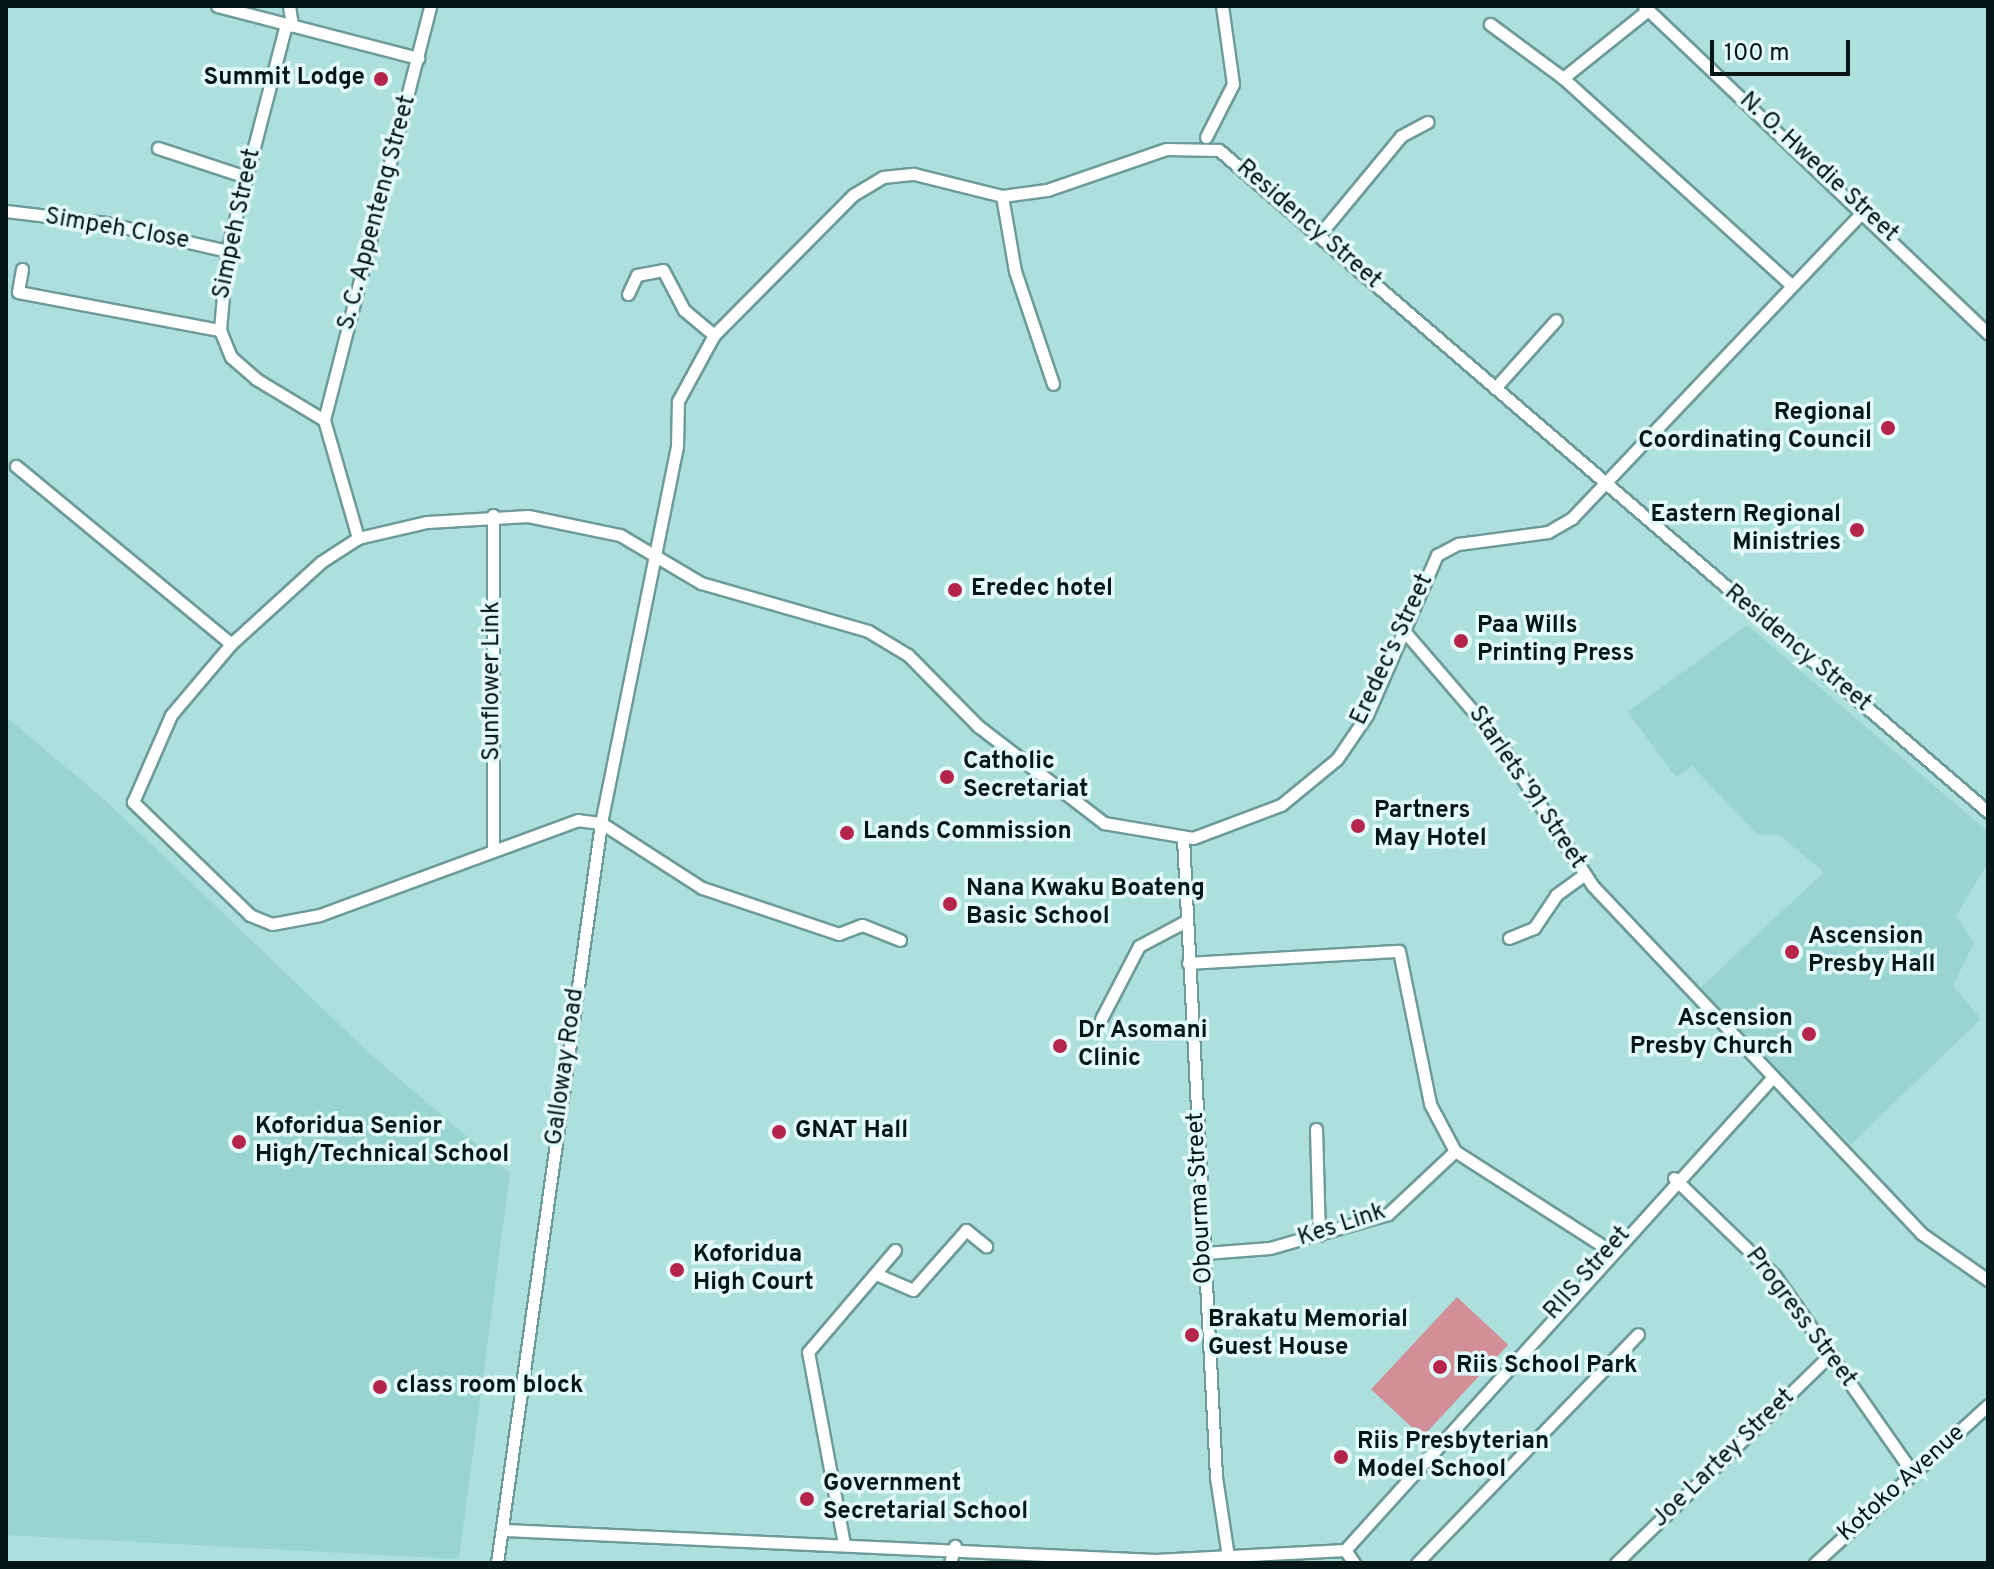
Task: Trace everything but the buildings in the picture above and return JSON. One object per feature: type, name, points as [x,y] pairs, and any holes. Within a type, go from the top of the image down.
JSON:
[{"type":"street","points":[[217,6],[288,27],[418,58]]},
{"type":"street","points":[[288,27],[289,6]]},
{"type":"street","name":"S. C. Appenteng Street","points":[[324,420],[430,6]]},
{"type":"street","points":[[1206,137],[1233,84],[1222,6]]},
{"type":"street","points":[[1563,78],[1646,8]]},
{"type":"street","name":"N. O. Hwedie Street","points":[[1646,8],[1865,209],[1988,334]]},
{"type":"street","points":[[1490,24],[1563,78],[1789,283]]},
{"type":"street","name":"Simpeh Street","points":[[288,27],[227,251],[220,330],[231,357],[256,379],[324,420]]},
{"type":"street","points":[[1320,234],[1401,136],[1427,122]]},
{"type":"street","points":[[158,148],[246,177]]},
{"type":"street","name":"Residency Street","points":[[650,574],[677,447],[678,401],[714,335],[853,195],[883,177],[914,174],[1002,196],[1047,190],[1166,149],[1219,150],[1320,234],[1602,483],[1988,812]]},
{"type":"street","points":[[1002,196],[1015,271],[1053,384]]},
{"type":"street","name":"Eredec's Street","points":[[358,538],[493,515],[620,535],[714,588],[868,631],[908,655],[978,726],[1104,823],[1183,838],[1281,805],[1337,759],[1367,715],[1445,549],[1548,532],[1588,505],[1602,483],[1789,283],[1865,209]]},
{"type":"street","name":"Simpeh Close","points":[[6,211],[106,223],[227,251]]},
{"type":"street","points":[[22,269],[18,292],[220,330]]},
{"type":"street","points":[[628,294],[637,275],[663,270],[684,310],[714,335]]},
{"type":"street","points":[[1495,388],[1556,320]]},
{"type":"street","points":[[324,420],[358,538],[321,562],[231,644],[171,715],[133,802],[250,915],[272,924],[320,915],[493,847],[569,821],[601,823],[702,888],[839,934],[862,925],[900,940]]},
{"type":"street","points":[[16,466],[231,644]]},
{"type":"street","name":"Sunflower Link","points":[[493,515],[493,847]]},
{"type":"street","name":"Galloway Road","points":[[497,1563],[505,1530],[601,823],[650,574]]},
{"type":"street","name":"Starlets '91 Street","points":[[1405,632],[1497,739],[1584,875],[1922,1234],[1988,1280]]},
{"type":"street","name":"Obourma Street","points":[[1183,838],[1205,1253],[1228,1556]]},
{"type":"street","points":[[1509,938],[1534,928],[1556,895],[1584,875]]},
{"type":"street","points":[[1101,1019],[1139,946],[1186,921]]},
{"type":"street","points":[[1188,963],[1399,951],[1430,1104],[1455,1151],[1609,1250]]},
{"type":"street","name":"RIIS Street","points":[[1345,1550],[1674,1178],[1773,1077]]},
{"type":"street","points":[[1316,1129],[1319,1235]]},
{"type":"street","name":"Kes Link","points":[[1205,1253],[1319,1235],[1388,1214],[1455,1151]]},
{"type":"street","name":"Progress Street","points":[[1674,1178],[1775,1276],[1912,1472]]},
{"type":"street","points":[[876,1274],[913,1290],[966,1230],[986,1246]]},
{"type":"street","points":[[844,1544],[808,1352],[895,1250]]},
{"type":"street","points":[[1417,1563],[1638,1334]]},
{"type":"street","name":"Joe Lartey Street","points":[[1616,1563],[1831,1354]]},
{"type":"street","name":"Kotoko Avenue","points":[[1815,1563],[1988,1405]]},
{"type":"street","points":[[505,1530],[955,1546],[1155,1560],[1345,1550],[1354,1563]]},
{"type":"street","points":[[950,1563],[955,1546]]},
{"type":"shaded area","points":[[1747,625],[1988,832],[1988,863],[1956,916],[1974,942],[1953,986],[1981,1019],[1851,1144],[1697,991],[1824,872],[1779,835],[1757,834],[1692,766],[1676,777],[1628,712]]},
{"type":"shaded area","name":"Koforidua Senior High/Technical School","points":[[6,717],[106,801],[369,1053],[510,1173],[459,1559],[6,1535]]},
{"type":"shaded area","name":"Riis School Park","points":[[1457,1297],[1508,1345],[1422,1437],[1371,1389]]},
{"type":"place","name":"Summit Lodge","points":[[381,79]]},
{"type":"place","name":"Regional Coordinating Council","points":[[1888,428]]},
{"type":"place","name":"Eastern Regional Ministries","points":[[1857,530]]},
{"type":"place","name":"Eredec hotel","points":[[955,590]]},
{"type":"place","name":"Paa Wills Printing Press","points":[[1461,641]]},
{"type":"place","name":"Catholic Secretariat","points":[[947,777]]},
{"type":"place","name":"Partners May Hotel","points":[[1358,826]]},
{"type":"place","name":"Lands Commission","points":[[847,833]]},
{"type":"place","name":"Nana Kwaku Boateng Basic School","points":[[950,904]]},
{"type":"place","name":"Ascension Presby Hall","points":[[1792,952]]},
{"type":"place","name":"Ascension Presby Church","points":[[1809,1034]]},
{"type":"place","name":"Dr Asomani Clinic","points":[[1060,1046]]},
{"type":"place","name":"GNAT Hall","points":[[779,1132]]},
{"type":"place","name":"Koforidua Senior High/Technical School","points":[[239,1142]]},
{"type":"place","name":"Koforidua High Court","points":[[677,1270]]},
{"type":"place","name":"Brakatu Memorial Guest House","points":[[1192,1335]]},
{"type":"place","name":"Riis School Park","points":[[1440,1367]]},
{"type":"place","name":"class room block","points":[[380,1387]]},
{"type":"place","name":"Riis Presbyterian Model School","points":[[1341,1457]]},
{"type":"place","name":"Government Secretarial School","points":[[807,1499]]}]
